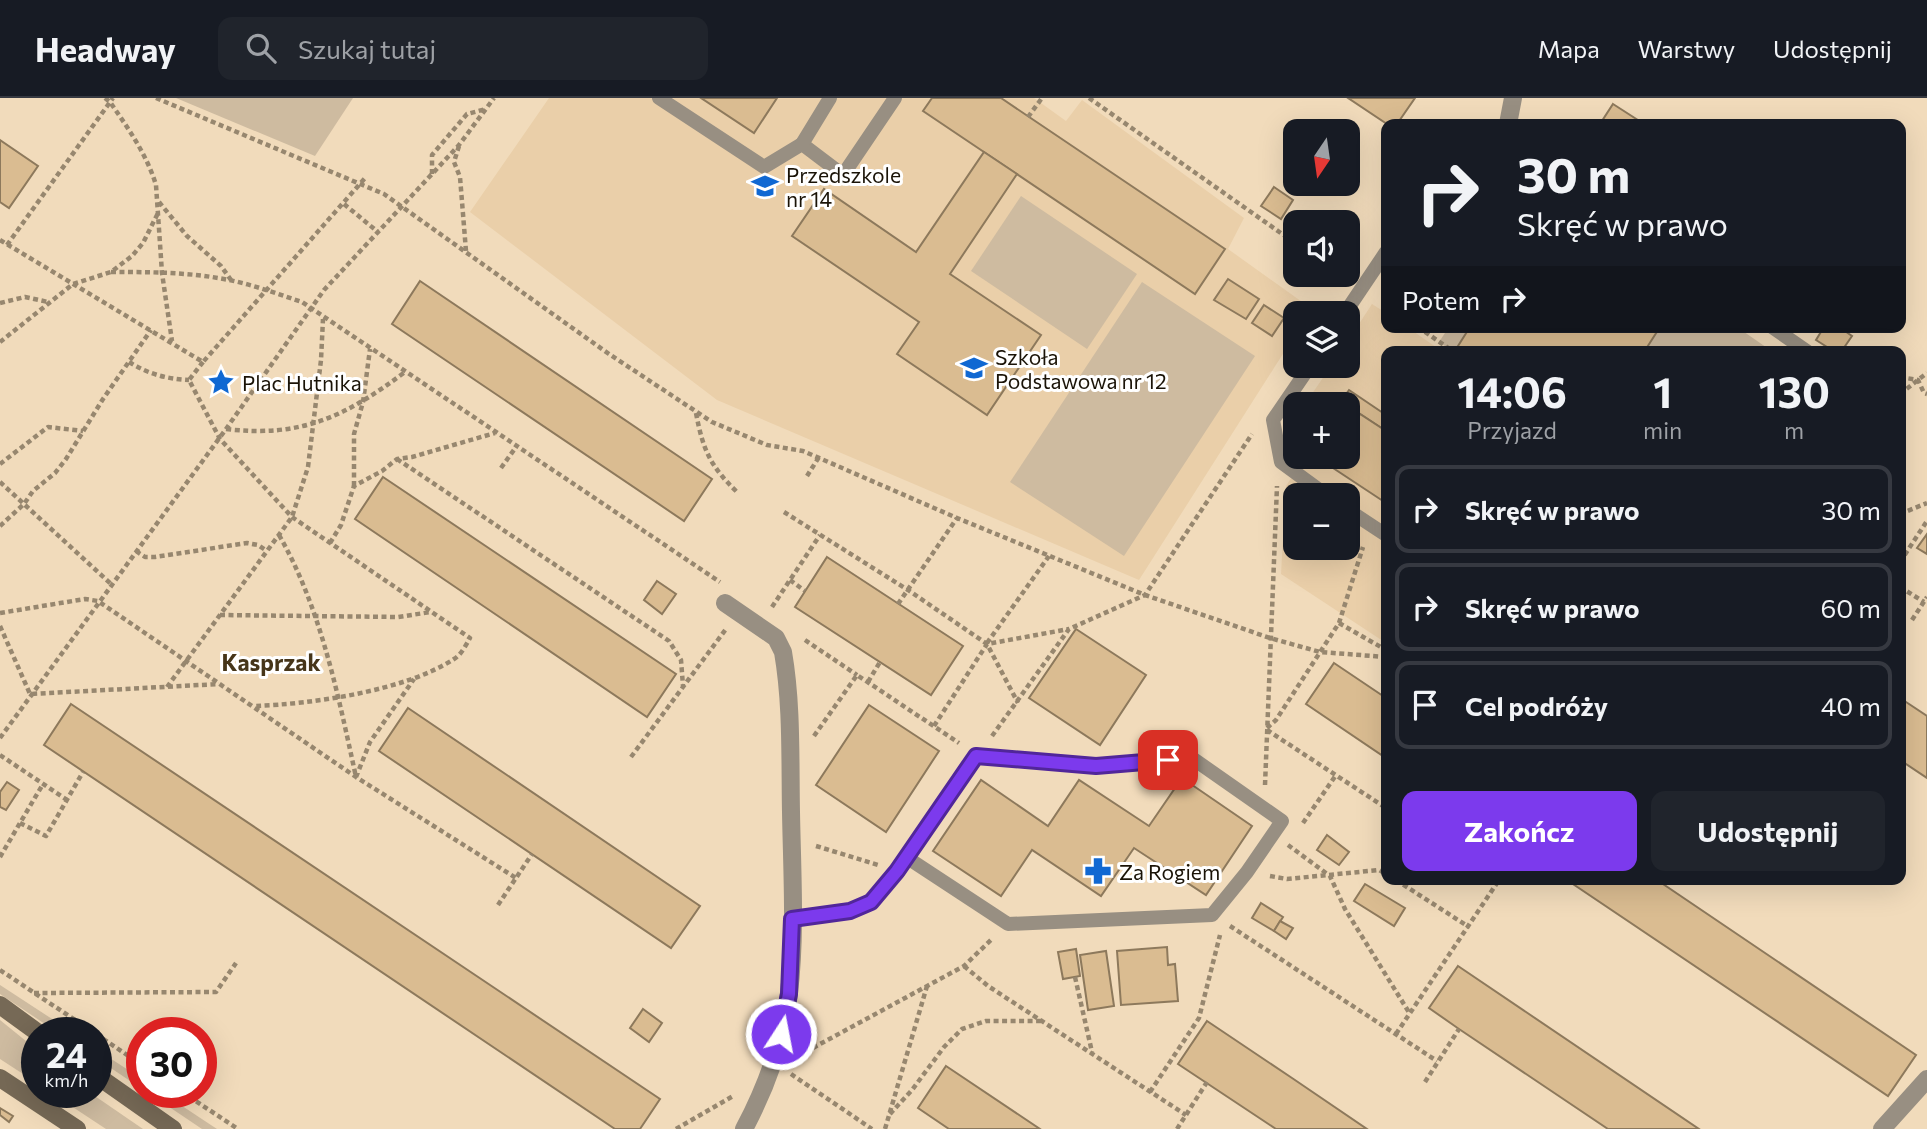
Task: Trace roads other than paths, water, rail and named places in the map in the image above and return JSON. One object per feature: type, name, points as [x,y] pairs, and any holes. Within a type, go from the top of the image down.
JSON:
[{"type":"street","points":[[1509,119],[1513,98]]},
{"type":"street","points":[[732,607],[776,638],[783,652],[790,770],[792,919],[789,994],[773,1062],[748,1127]]},
{"type":"street","points":[[0,1005],[21,1020]]},
{"type":"street","points":[[0,1078],[77,1129]]},
{"type":"street","points":[[1882,1129],[1927,1079]]},
{"type":"street","points":[[112,1086],[173,1129]]},
{"type":"lane","points":[[659,98],[764,167],[802,144],[830,98]]},
{"type":"lane","points":[[802,144],[843,174],[895,98]]},
{"type":"lane","points":[[1353,301],[1381,259]]},
{"type":"lane","points":[[1781,333],[1799,346]]},
{"type":"lane","points":[[1302,378],[1273,420],[1281,462],[1310,483]]},
{"type":"lane","points":[[1360,518],[1381,533]]},
{"type":"lane","points":[[792,919],[850,911],[871,902],[897,871],[906,857],[976,756],[1096,766],[1192,758],[1282,821],[1247,872],[1212,915],[1008,924],[906,857]]},
{"type":"place","name":"Przedszkole nr 14","points":[[765,186]]},
{"type":"place","name":"Szkoła Podstawowa nr 12","points":[[974,368]]},
{"type":"place","name":"Plac Hutnika","points":[[221,382]]},
{"type":"place","name":"Za Rogiem","points":[[1098,871]]},
{"type":"district","name":"Kasprzak","points":[[271,662]]}]
